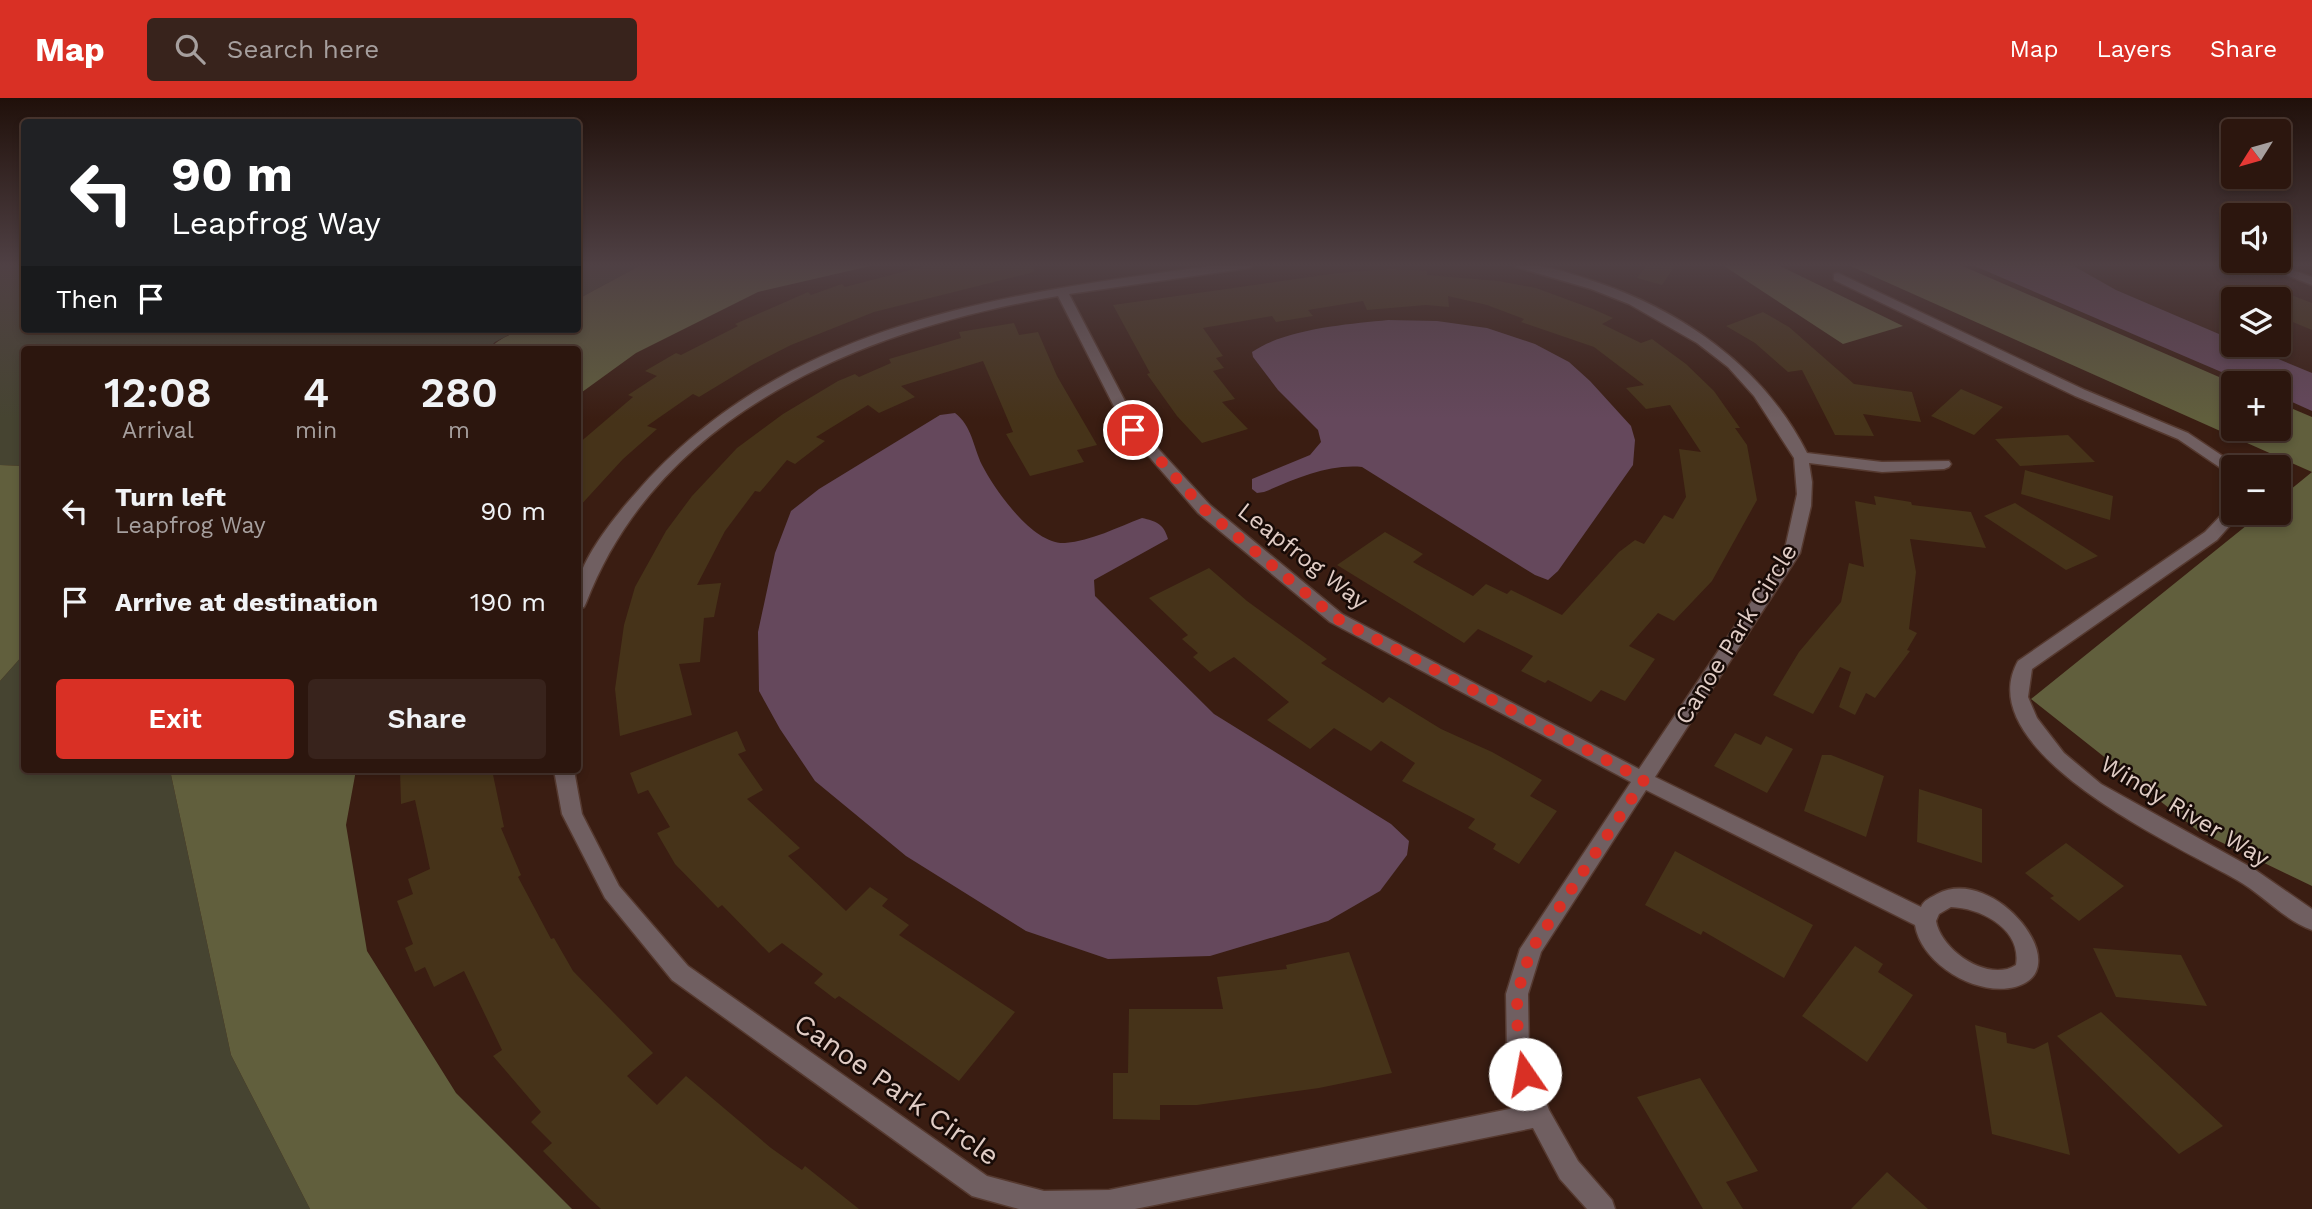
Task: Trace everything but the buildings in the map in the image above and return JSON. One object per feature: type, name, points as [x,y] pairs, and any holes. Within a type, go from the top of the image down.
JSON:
[{"type":"street","points":[[581,593],[611,535],[652,482],[707,430],[761,391],[820,359],[937,316]]},
{"type":"street","name":"Leapfrog Way","points":[[1074,316],[1133,430],[1204,509],[1336,618],[1644,780],[1926,920]]},
{"type":"street","name":"Canoe Park Circle","points":[[1603,1209],[1569,1170],[1539,1115],[1518,1053],[1517,994],[1531,950],[1792,552],[1805,508],[1801,457],[1767,399],[1733,364],[1695,334],[1664,316]]},
{"type":"street","points":[[1919,316],[2080,393],[2183,436],[2221,462]]},
{"type":"street","points":[[1801,457],[1882,467],[1944,464]]},
{"type":"street","name":"Windy River Way","points":[[2222,525],[2211,536],[2024,666],[2019,697],[2029,721],[2057,758],[2094,789],[2246,875],[2312,921]]},
{"type":"street","name":"Canoe Park Circle","points":[[565,773],[572,814],[611,892],[680,973],[981,1187],[1044,1203],[1109,1202],[1539,1115]]},
{"type":"street","points":[[1948,898],[1979,901],[1994,909],[2020,931],[2027,944],[2029,958],[2025,969],[2015,976],[2001,980],[1983,978],[1965,971],[1949,961],[1936,948],[1928,934],[1926,920],[1929,910],[1937,902],[1948,898]]},
{"type":"shaded area","points":[[0,316],[21,316],[21,333],[512,333],[491,346],[21,346],[21,466],[0,465]]},
{"type":"shaded area","points":[[581,316],[710,316],[636,353],[581,393],[581,346],[492,346],[516,333],[581,333]]},
{"type":"shaded area","points":[[1800,316],[1882,316],[1903,326],[1843,344]]},
{"type":"shaded area","points":[[1962,316],[2078,316],[2221,378],[2221,431]]},
{"type":"shaded area","points":[[2091,316],[2176,316],[2221,335],[2221,357],[2274,357],[2312,373],[2312,411],[2291,401],[2291,371],[2221,372]]},
{"type":"shaded area","points":[[1388,320],[1437,321],[1487,328],[1535,344],[1569,362],[1631,426],[1635,440],[1633,465],[1558,571],[1548,580],[1535,575],[1362,467],[1324,470],[1264,492],[1257,493],[1252,489],[1252,479],[1310,455],[1321,442],[1318,430],[1278,390],[1252,352],[1266,344],[1299,333]]},
{"type":"shaded area","points":[[2291,408],[2312,417],[2312,472],[2291,463],[2291,455],[2274,455],[2243,441],[2291,441]]},
{"type":"shaded area","points":[[955,413],[969,430],[982,465],[996,488],[1016,514],[1040,535],[1053,541],[1075,542],[1142,518],[1162,527],[1168,539],[1094,580],[1095,596],[1214,714],[1391,824],[1409,841],[1407,855],[1380,891],[1328,921],[1210,956],[1108,959],[1026,931],[906,856],[815,781],[780,729],[759,691],[758,632],[775,553],[791,511],[819,489],[940,415]]},
{"type":"shaded area","points":[[0,465],[21,466],[21,657],[0,681]]},
{"type":"shaded area","points":[[2312,472],[2312,886],[2198,831],[2031,699],[2247,525],[2291,525],[2291,489]]},
{"type":"shaded area","points":[[21,657],[21,773],[171,773],[231,1055],[310,1209],[0,1209],[0,681]]},
{"type":"shaded area","points":[[171,773],[355,773],[346,825],[367,951],[456,1093],[572,1209],[310,1209],[231,1055]]},
{"type":"route","points":[[1133,430],[1204,509],[1336,618],[1644,780],[1531,950],[1517,994],[1518,1053],[1525,1074]]}]
